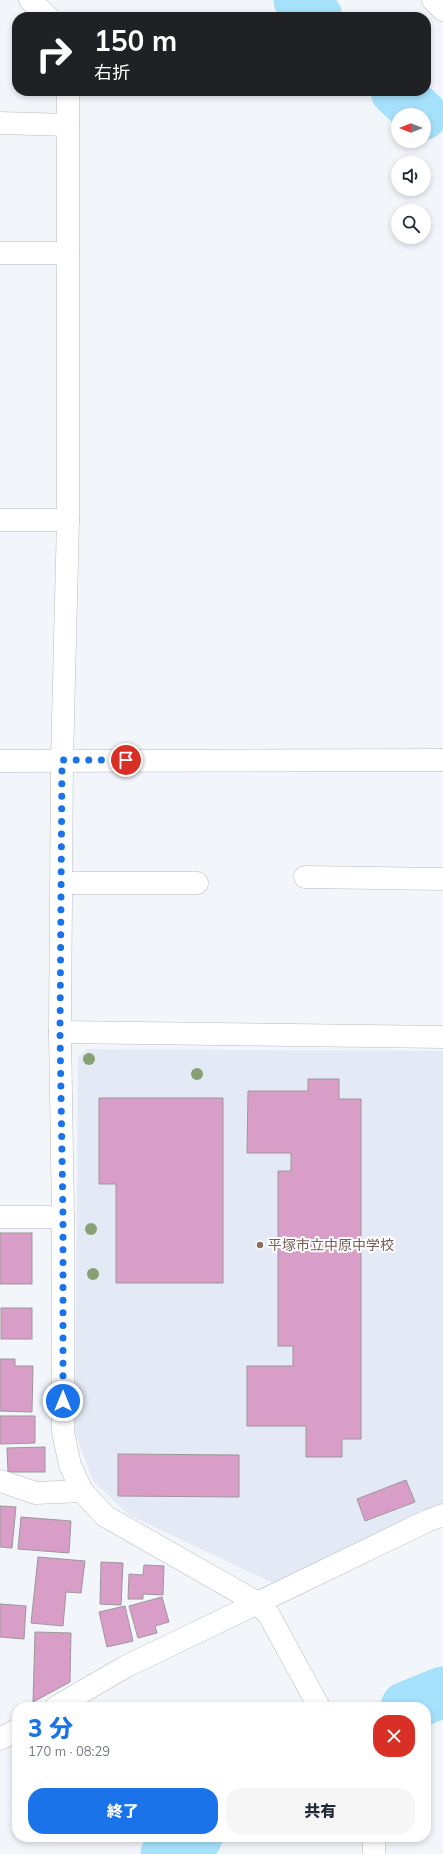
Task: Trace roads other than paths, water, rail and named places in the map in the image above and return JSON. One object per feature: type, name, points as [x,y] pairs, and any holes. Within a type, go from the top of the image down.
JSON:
[{"type":"street","points":[[30,0],[43,12]]},
{"type":"street","points":[[48,0],[54,12]]},
{"type":"street","points":[[433,0],[443,10]]},
{"type":"street","points":[[68,96],[68,520],[62,760],[60,1032],[63,1217],[63,1432],[70,1465],[82,1491],[105,1516],[264,1609],[316,1702]]},
{"type":"street","points":[[0,123],[68,125]]},
{"type":"street","points":[[0,253],[68,253]]},
{"type":"street","points":[[0,520],[68,520]]},
{"type":"street","points":[[0,760],[443,760]]},
{"type":"street","points":[[305,877],[443,879]]},
{"type":"street","points":[[62,883],[197,883]]},
{"type":"street","points":[[60,1032],[443,1037]]},
{"type":"street","points":[[0,1217],[63,1217]]},
{"type":"street","points":[[0,1481],[36,1493],[82,1491]]},
{"type":"street","points":[[65,1702],[125,1667],[264,1609],[427,1521],[443,1516]]},
{"type":"street","points":[[0,1739],[12,1733]]},
{"type":"street","points":[[374,1842],[374,1854]]},
{"type":"waterway","points":[[299,0],[312,12]]},
{"type":"waterway","points":[[401,96],[414,108]]},
{"type":"waterway","points":[[418,1702],[443,1692]]},
{"type":"waterway","points":[[166,1854],[188,1842]]},
{"type":"place","name":"平塚市立中原中学校","points":[[260,1245]]}]
